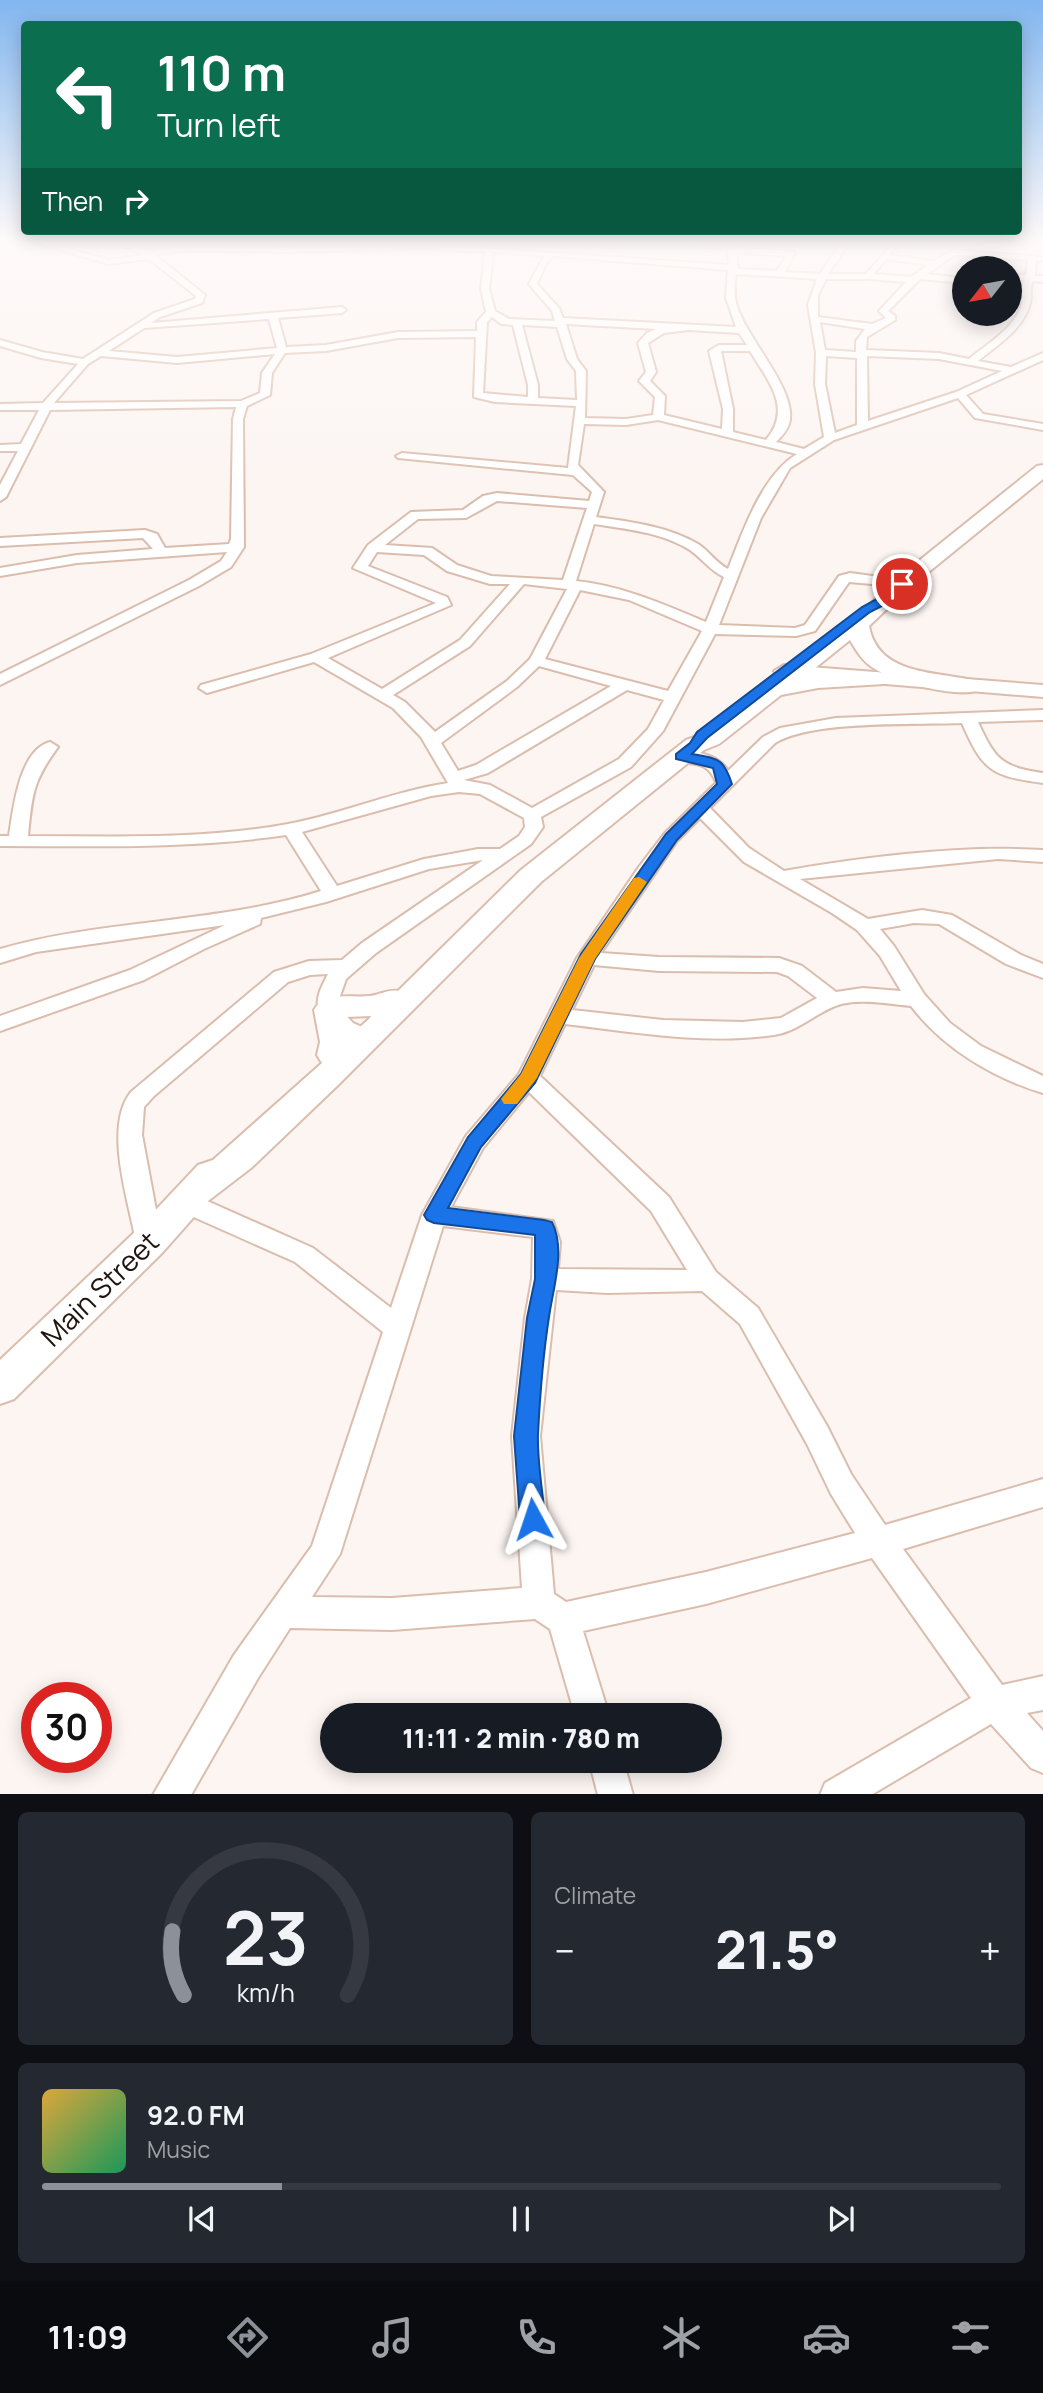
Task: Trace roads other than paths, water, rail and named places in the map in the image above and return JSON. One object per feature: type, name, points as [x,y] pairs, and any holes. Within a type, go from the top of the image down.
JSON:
[{"type":"highway","points":[[688,751],[701,735],[858,624],[902,584],[1043,470]]},
{"type":"highway","points":[[367,1032],[509,897],[580,834],[688,751],[711,739],[771,691],[790,671],[866,610],[881,602]]},
{"type":"highway","points":[[858,624],[860,640],[879,661],[916,677],[968,686]]},
{"type":"highway","points":[[771,691],[806,682],[876,679]]},
{"type":"highway","points":[[367,1032],[393,1000],[465,931],[490,909],[509,897]]},
{"type":"highway","points":[[333,1055],[336,1042],[331,1005],[373,1006],[393,1000]]},
{"type":"highway","name":"Main Street","points":[[0,1386],[149,1242],[214,1170],[333,1055],[367,1032]]},
{"type":"highway","name":"Main Street","points":[[193,1196],[221,1176],[367,1032]]},
{"type":"main road","points":[[790,671],[1043,691]]},
{"type":"street","points":[[2,489],[46,406],[85,362],[142,327],[155,326]]},
{"type":"street","points":[[0,407],[242,404],[265,395],[267,373],[282,350],[275,326]]},
{"type":"street","points":[[482,326],[478,395],[582,403]]},
{"type":"street","points":[[513,326],[533,385],[533,401]]},
{"type":"street","points":[[561,326],[572,359],[581,371],[582,403],[572,453],[575,472]]},
{"type":"street","points":[[640,326],[742,330]]},
{"type":"street","points":[[740,326],[751,348],[781,395],[783,425],[769,444]]},
{"type":"street","points":[[816,326],[821,353],[820,384],[830,438]]},
{"type":"street","points":[[863,326],[872,327]]},
{"type":"street","points":[[863,427],[862,354],[859,348],[862,337],[875,326]]},
{"type":"street","points":[[972,361],[1014,326]]},
{"type":"street","points":[[659,417],[660,396],[643,381],[650,369],[643,343],[650,334],[668,327]]},
{"type":"street","points":[[101,353],[177,360],[326,348],[398,335],[481,334]]},
{"type":"street","points":[[0,343],[85,362]]},
{"type":"street","points":[[727,432],[728,410],[714,350],[751,348]]},
{"type":"street","points":[[0,359],[19,349]]},
{"type":"street","points":[[821,353],[939,356],[1011,370]]},
{"type":"street","points":[[532,815],[625,763],[656,731],[710,629],[730,575],[774,482],[785,466],[803,452],[830,438],[960,394],[1043,356]]},
{"type":"street","points":[[960,394],[979,416],[1043,427]]},
{"type":"street","points":[[0,680],[226,564],[237,547],[238,419],[242,404]]},
{"type":"street","points":[[580,421],[626,422],[659,417],[803,452]]},
{"type":"street","points":[[0,448],[24,447]]},
{"type":"street","points":[[402,456],[575,472],[596,487],[598,497],[588,519],[572,585],[536,661],[512,684],[432,742]]},
{"type":"street","points":[[207,688],[316,657],[444,605],[442,600],[360,568],[373,548],[415,515],[466,514],[492,498],[553,500],[595,505]]},
{"type":"street","points":[[588,519],[659,531],[695,548],[714,568],[730,575]]},
{"type":"street","points":[[0,542],[145,534],[152,537],[162,552]]},
{"type":"street","points":[[0,572],[76,559],[237,547]]},
{"type":"street","points":[[373,548],[428,551],[443,563],[479,577],[500,581],[521,580],[601,588],[634,597],[710,629],[804,631],[810,628],[844,579],[859,576],[902,584]]},
{"type":"street","points":[[384,694],[465,643],[521,580]]},
{"type":"street","points":[[316,657],[384,694],[412,718],[432,742],[456,782],[484,789],[532,815]]},
{"type":"street","points":[[536,661],[675,698]]},
{"type":"street","points":[[50,747],[37,762],[27,783],[9,840],[160,841],[243,836],[291,829],[456,782],[624,685]]},
{"type":"street","points":[[170,1794],[194,1763],[237,1681],[325,1554],[434,1215],[474,1142],[528,1078],[587,958],[671,837],[769,740],[780,733],[836,723],[1043,715]]},
{"type":"street","points":[[968,719],[993,766],[1014,775],[1043,778]]},
{"type":"street","points":[[688,751],[719,766],[725,784]]},
{"type":"street","points":[[701,808],[743,852],[864,926],[889,951],[917,999],[941,1025],[974,1052],[1043,1085]]},
{"type":"street","points":[[367,1032],[339,1023],[331,1005],[337,976],[369,947],[525,840],[534,827],[532,815]]},
{"type":"street","points":[[291,829],[332,894]]},
{"type":"street","points":[[0,956],[34,946],[290,905],[443,859],[476,853],[505,854]]},
{"type":"street","points":[[782,877],[826,869],[998,853],[1043,856]]},
{"type":"street","points":[[0,1024],[137,975],[207,939],[290,905]]},
{"type":"street","points":[[864,926],[916,917],[943,919],[1022,965],[1043,971]]},
{"type":"street","points":[[587,958],[659,964],[779,965],[795,971],[833,1000]]},
{"type":"street","points":[[149,1242],[130,1135],[133,1107],[146,1090],[281,977],[309,968],[345,967]]},
{"type":"street","points":[[557,1016],[682,1028],[769,1028],[792,1024],[833,1000],[855,997],[917,999]]},
{"type":"street","points":[[528,1078],[660,1204],[707,1280],[749,1316],[817,1435],[841,1483],[877,1539],[995,1703],[1043,1756]]},
{"type":"street","points":[[193,1196],[304,1255],[397,1328]]},
{"type":"street","points":[[434,1215],[544,1228],[547,1242],[545,1279],[538,1318],[526,1436],[551,1611],[587,1703]]},
{"type":"street","points":[[545,1279],[607,1282],[707,1280]]},
{"type":"street","points":[[283,1612],[392,1614],[551,1611],[706,1588],[877,1539],[965,1518],[1043,1493]]},
{"type":"street","points":[[837,1794],[995,1703],[1043,1693]]},
{"type":"street","points":[[610,1773],[616,1794]]}]
